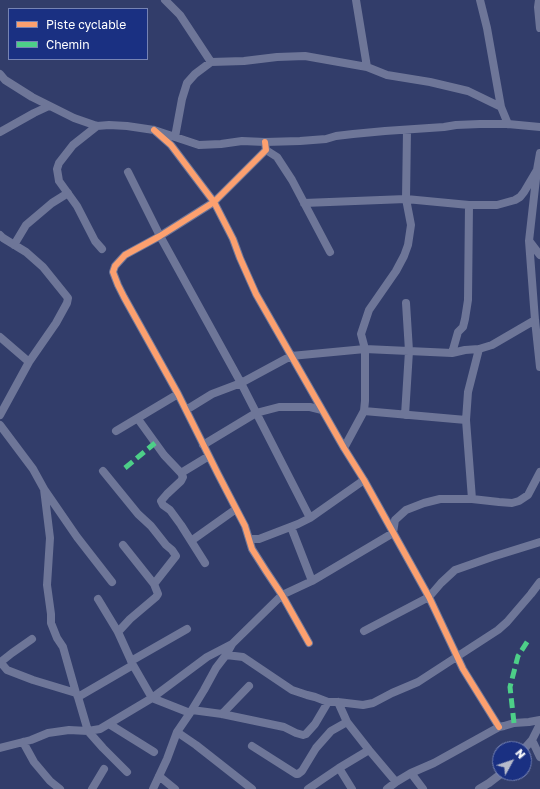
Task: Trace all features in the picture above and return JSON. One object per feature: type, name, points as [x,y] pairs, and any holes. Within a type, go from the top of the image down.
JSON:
[{"type":"street","points":[[165,0],[180,14],[211,62]]},
{"type":"street","points":[[356,0],[367,67]]},
{"type":"street","points":[[480,0],[487,28],[501,107],[508,124]]},
{"type":"street","points":[[539,0],[538,7],[540,28]]},
{"type":"street","points":[[175,137],[182,99],[187,83],[195,74],[211,62],[305,56],[367,67],[387,75],[430,82],[468,91],[501,107]]},
{"type":"street","points":[[0,74],[5,80],[32,97],[74,118],[97,126],[127,126],[154,130],[199,144],[221,144],[242,141],[266,146],[326,139],[336,136],[456,125],[508,124],[540,127]]},
{"type":"street","points":[[0,132],[49,106]]},
{"type":"street","points":[[97,126],[73,145],[59,163],[57,169],[59,181],[77,206],[95,241],[102,249]]},
{"type":"street","points":[[154,130],[171,145],[214,202],[233,239],[256,294],[344,448],[364,480],[429,597],[463,669],[499,727]]},
{"type":"street","points":[[344,448],[364,411],[365,349],[361,334],[369,310],[396,271],[408,245],[411,225],[406,199],[407,130]]},
{"type":"street","points":[[266,146],[214,202],[160,236],[124,255],[115,266],[113,272],[124,297],[178,394],[245,526],[252,549],[282,595],[310,643]]},
{"type":"street","points":[[266,146],[278,157],[292,180],[330,252]]},
{"type":"street","points":[[540,153],[529,241],[540,367]]},
{"type":"street","points":[[304,202],[406,199],[469,205],[497,205],[520,197],[537,170]]},
{"type":"street","points":[[128,172],[160,236],[241,383],[310,518]]},
{"type":"street","points":[[14,245],[26,225],[52,203],[68,193]]},
{"type":"street","points":[[452,353],[458,332],[463,327],[468,300],[469,205]]},
{"type":"street","points":[[0,235],[26,252],[43,267],[68,298],[68,303],[29,362],[0,416]]},
{"type":"street","points":[[529,241],[540,255]]},
{"type":"street","points":[[405,415],[409,351],[406,303]]},
{"type":"street","points":[[186,410],[212,394],[241,383],[291,356],[365,349],[452,353],[479,349],[492,345],[535,320]]},
{"type":"street","points":[[0,338],[29,362]]},
{"type":"street","points":[[472,499],[466,420],[468,392],[479,349]]},
{"type":"street","points":[[116,431],[178,394]]},
{"type":"street","points":[[203,445],[256,413],[279,407],[322,410]]},
{"type":"street","points":[[364,411],[466,420]]},
{"type":"street","points":[[138,419],[164,455],[183,477],[181,481],[161,501],[181,525],[205,563]]},
{"type":"street","points":[[0,425],[33,469],[44,489],[81,542],[112,582]]},
{"type":"street","points":[[181,473],[209,456]]},
{"type":"street","points":[[103,471],[138,514],[151,526],[176,556],[154,584]]},
{"type":"street","points":[[0,747],[31,740],[48,733],[69,730],[88,731],[100,729],[152,698],[207,657],[232,644],[282,595],[312,581],[393,533],[396,520],[406,510],[424,503],[440,500],[472,499],[505,502],[519,501],[528,495],[540,472]]},
{"type":"street","points":[[249,539],[259,539],[310,518],[364,480]]},
{"type":"street","points":[[44,489],[50,538],[47,585],[51,623],[57,638],[63,647],[88,731],[128,772]]},
{"type":"street","points":[[191,542],[236,509]]},
{"type":"street","points":[[291,527],[312,581]]},
{"type":"street","points":[[364,631],[429,597],[455,570],[540,542]]},
{"type":"street","points":[[118,632],[158,594],[154,584],[123,545]]},
{"type":"street","points":[[226,655],[243,657],[292,690],[328,702],[362,705],[373,703],[418,682],[498,630],[507,622],[540,582]]},
{"type":"street","points":[[98,599],[118,632],[132,663],[152,698],[191,712],[222,714],[284,727],[303,735],[316,724],[328,702]]},
{"type":"street","points":[[32,639],[2,661],[2,664],[7,670],[77,695],[187,629]]},
{"type":"street","points":[[153,789],[167,759],[177,732],[191,712],[216,668],[232,644]]},
{"type":"street","points":[[222,714],[249,686]]},
{"type":"street","points":[[338,702],[347,722],[396,782]]},
{"type":"street","points":[[387,789],[396,782],[499,727],[514,723],[540,720]]},
{"type":"street","points":[[252,746],[298,774],[302,771],[316,748],[331,731],[347,722]]},
{"type":"street","points":[[109,724],[154,752]]},
{"type":"street","points":[[540,724],[532,740],[540,757]]},
{"type":"street","points":[[177,732],[252,789]]},
{"type":"street","points":[[23,742],[34,762],[50,781],[60,789]]},
{"type":"street","points":[[308,789],[369,750]]},
{"type":"street","points":[[339,768],[352,789]]},
{"type":"street","points":[[92,789],[104,769]]},
{"type":"street","points":[[411,774],[423,789]]},
{"type":"street","points":[[159,776],[175,789]]},
{"type":"street","points":[[478,789],[491,786]]},
{"type":"marked path","points":[[125,468],[155,443]]},
{"type":"marked path","points":[[514,723],[510,687],[518,656],[529,639]]},
{"type":"cycle path","points":[[154,130],[171,145],[214,202],[233,239],[256,294],[344,448],[364,480],[429,597],[463,669],[499,727]]},
{"type":"cycle path","points":[[265,142],[266,150],[214,202],[160,236],[125,255],[115,266],[113,272],[124,297],[178,394],[245,526],[252,549],[282,595],[309,643]]}]
